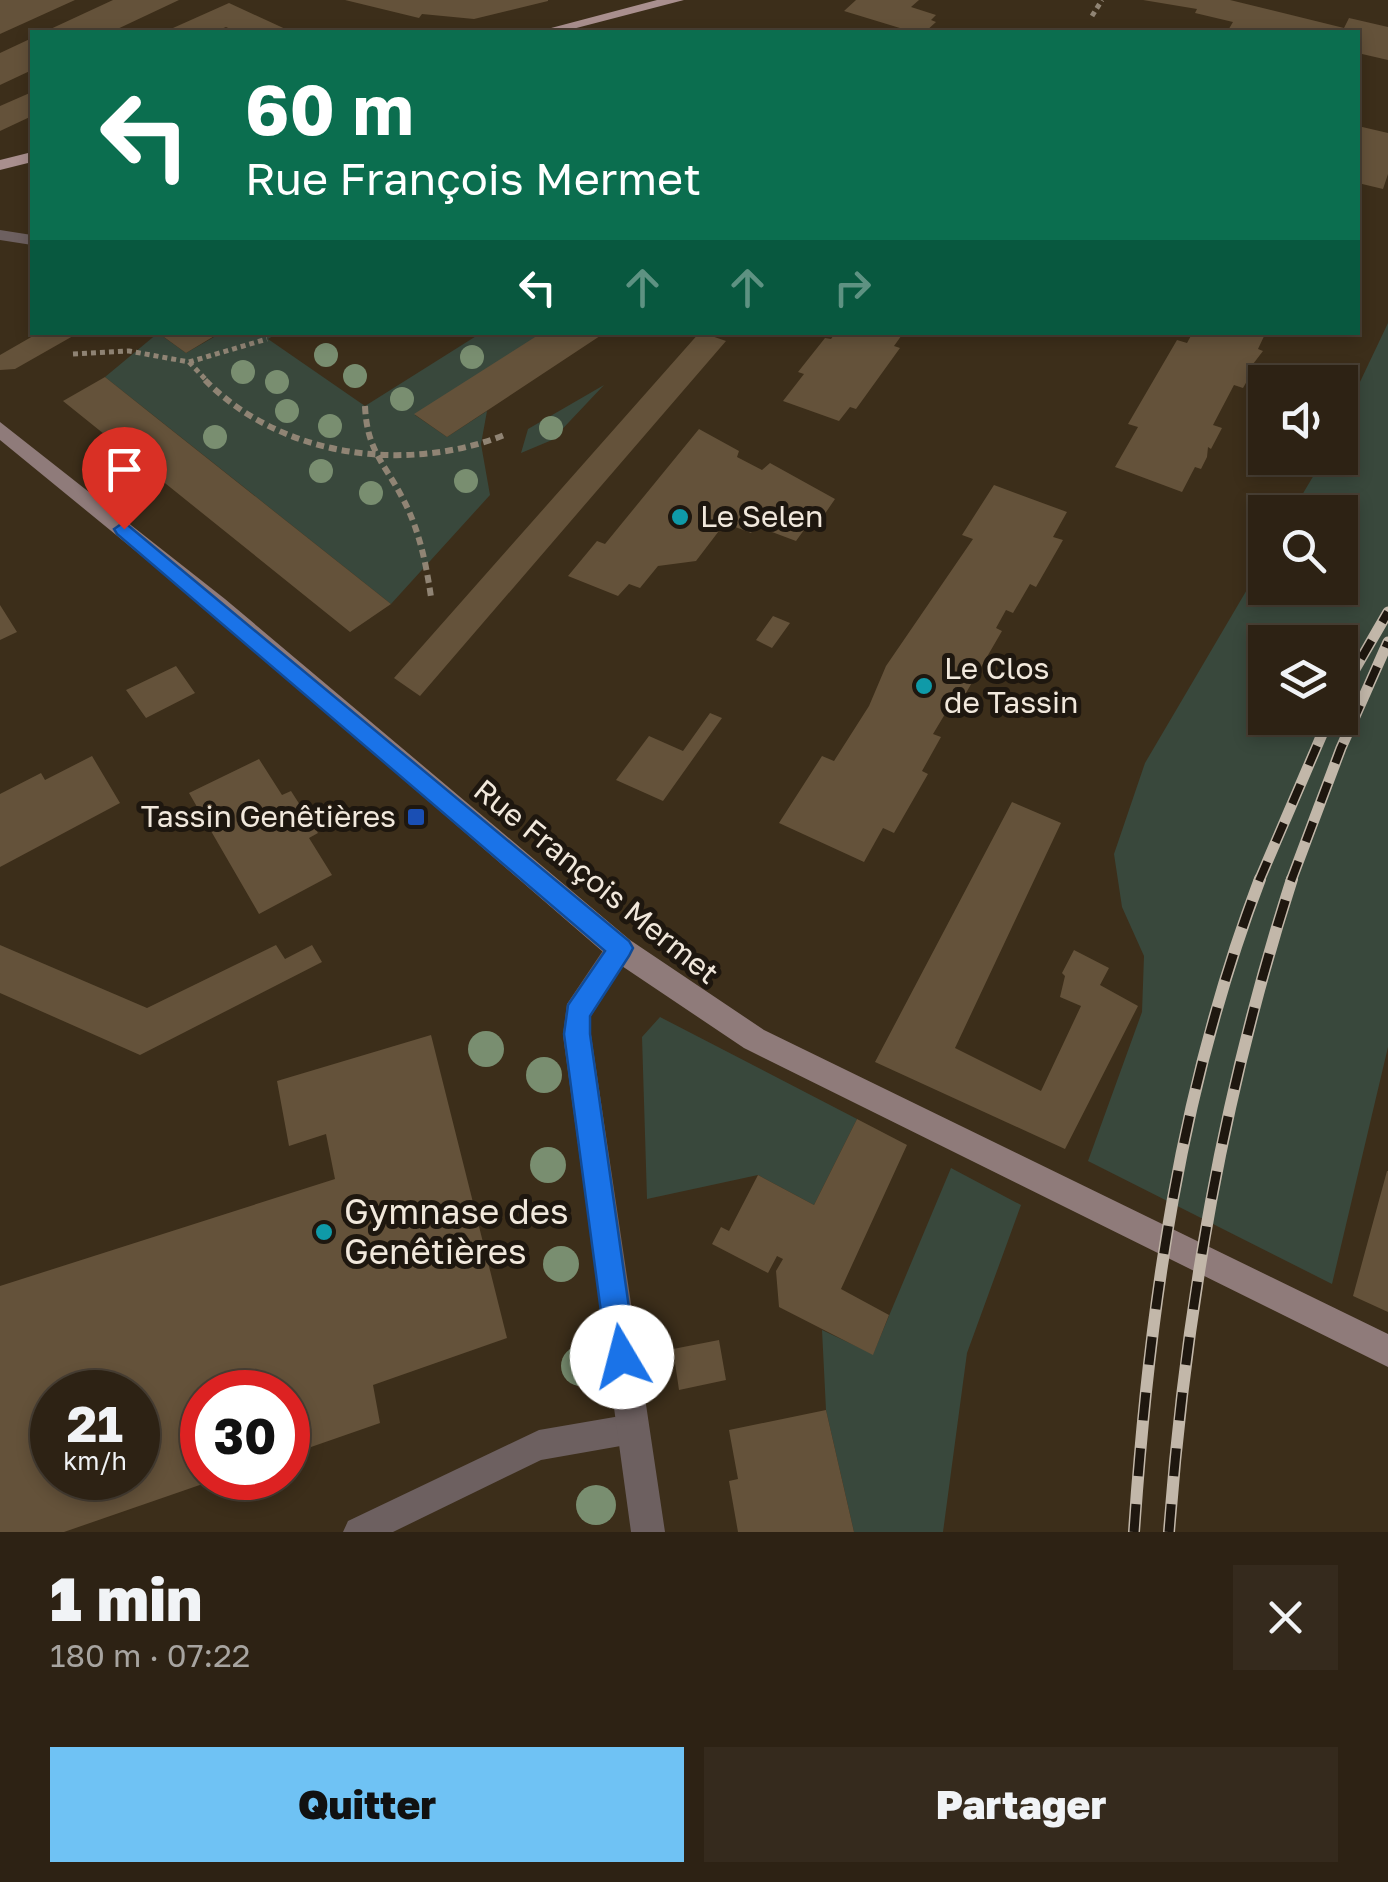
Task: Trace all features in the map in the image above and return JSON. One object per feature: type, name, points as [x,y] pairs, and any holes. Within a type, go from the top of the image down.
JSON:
[{"type":"main road","points":[[552,30],[676,0]]},
{"type":"main road","points":[[0,165],[30,158]]},
{"type":"main road","name":"Rue François Mermet","points":[[0,429],[217,604],[431,792],[620,948],[704,1009],[754,1039],[1388,1351]]},
{"type":"street","points":[[620,948],[577,1013],[577,1034],[648,1532]]},
{"type":"lane","points":[[0,235],[30,240]]},
{"type":"lane","points":[[359,1532],[539,1445],[632,1430]]},
{"type":"path","points":[[1092,16],[1102,0]]},
{"type":"path","points":[[73,354],[129,351],[189,362],[267,339]]},
{"type":"path","points":[[189,362],[231,405],[262,426],[368,451],[433,454],[463,450],[507,434]]},
{"type":"path","points":[[364,406],[368,451],[408,510],[428,568],[430,598]]},
{"type":"green space","points":[[1388,323],[1388,1047],[1332,1284],[1088,1161],[1142,1012],[1144,956],[1122,907],[1114,854],[1145,763],[1248,588],[1248,605],[1358,605],[1358,495],[1302,495],[1314,475],[1358,475],[1358,386]]},
{"type":"green space","points":[[156,335],[186,353],[218,335],[275,335],[268,339],[365,406],[478,335],[540,335],[415,415],[447,437],[487,411],[481,444],[490,495],[391,604],[105,377]]},
{"type":"green space","points":[[604,385],[552,440],[521,453],[528,429]]},
{"type":"green space","points":[[660,1017],[857,1119],[814,1205],[758,1175],[647,1199],[642,1037]]},
{"type":"green space","points":[[951,1168],[1021,1205],[967,1353],[943,1532],[854,1532],[826,1410],[822,1330],[873,1354]]},
{"type":"building","points":[[0,0],[75,0],[0,34]]},
{"type":"building","points":[[113,0],[179,0],[115,30],[48,30]]},
{"type":"building","points":[[345,0],[548,1],[474,19],[422,14],[419,18]]},
{"type":"building","points":[[856,0],[919,0],[911,7],[936,15],[931,20],[936,22],[927,30],[906,30],[844,11]]},
{"type":"building","points":[[1143,0],[1230,0],[1344,28],[1349,18],[1388,27],[1388,60],[1362,54],[1360,30],[1228,30],[1233,22],[1195,13],[1197,9]]},
{"type":"building","points":[[229,3],[288,30],[226,27],[168,30]]},
{"type":"building","points":[[30,39],[30,71],[0,85],[0,53]]},
{"type":"building","points":[[30,93],[30,117],[0,131],[0,106]]},
{"type":"building","points":[[1360,126],[1388,133],[1388,174],[1383,189],[1360,183]]},
{"type":"building","points":[[35,335],[75,335],[15,369],[0,370],[0,355]]},
{"type":"building","points":[[161,335],[216,335],[186,353]]},
{"type":"building","points":[[538,335],[601,335],[447,437],[414,414]]},
{"type":"building","points":[[697,335],[726,341],[420,696],[394,678]]},
{"type":"building","points":[[834,335],[902,335],[894,346],[900,348],[856,409],[850,407],[839,421],[783,401],[804,374],[798,372],[825,338]]},
{"type":"building","points":[[1191,335],[1265,335],[1258,349],[1263,351],[1248,365],[1248,379],[1243,388],[1234,385],[1213,425],[1222,428],[1211,449],[1208,447],[1201,469],[1195,467],[1182,492],[1115,467],[1138,427],[1128,424],[1177,340],[1187,343]]},
{"type":"building","points":[[105,377],[391,604],[350,632],[63,401]]},
{"type":"building","name":"Le Selen","points":[[699,429],[739,451],[737,457],[762,470],[770,463],[835,499],[822,518],[815,515],[796,541],[756,526],[751,533],[725,523],[696,561],[658,566],[640,588],[629,584],[618,596],[568,576],[597,541],[605,544]]},
{"type":"building","name":"Le Clos de Tassin","points":[[994,485],[1067,512],[1053,537],[1063,540],[1036,587],[1030,584],[1013,613],[1006,610],[996,628],[1002,631],[952,717],[945,714],[933,734],[941,737],[922,771],[928,774],[894,833],[883,828],[864,862],[779,823],[822,756],[834,761],[869,706],[886,666],[973,539],[962,535]]},
{"type":"building","points":[[0,605],[17,632],[0,640]]},
{"type":"building","points":[[773,616],[790,623],[772,648],[756,640]]},
{"type":"building","points":[[176,666],[195,693],[146,718],[126,690]]},
{"type":"building","points":[[710,713],[722,718],[663,801],[616,780],[649,736],[683,751]]},
{"type":"building","points":[[92,756],[120,803],[0,867],[0,794],[41,773],[45,780]]},
{"type":"building","points":[[259,759],[282,795],[291,791],[318,833],[309,838],[332,875],[259,914],[189,793]]},
{"type":"building","points":[[1012,802],[1061,823],[955,1048],[1041,1091],[1081,1006],[1060,997],[1065,976],[1062,973],[1074,950],[1109,968],[1100,985],[1138,1006],[1065,1149],[875,1062]]},
{"type":"building","points":[[0,945],[147,1008],[276,945],[285,959],[312,945],[322,962],[140,1055],[0,993]]},
{"type":"building","name":"Gymnase des Genêtières","points":[[431,1035],[507,1338],[373,1385],[380,1423],[310,1447],[310,1370],[180,1370],[180,1492],[160,1499],[160,1370],[30,1370],[30,1500],[156,1500],[64,1532],[0,1532],[0,1286],[335,1179],[326,1134],[289,1146],[277,1081]]},
{"type":"building","points":[[857,1119],[907,1145],[841,1289],[889,1315],[873,1355],[779,1307],[776,1271],[783,1259],[777,1256],[768,1273],[712,1244],[721,1227],[729,1231],[758,1175],[814,1205]]},
{"type":"building","points":[[1388,1171],[1388,1312],[1353,1296]]},
{"type":"building","points":[[719,1340],[726,1380],[679,1390],[673,1349]]},
{"type":"building","points":[[826,1410],[854,1532],[738,1532],[729,1481],[738,1479],[729,1430]]},
{"type":"railway","points":[[1358,664],[1388,612]]},
{"type":"railway","points":[[1291,881],[1341,748],[1388,642]]},
{"type":"railway","points":[[1259,881],[1322,735]]},
{"type":"railway","points":[[1134,1532],[1149,1366],[1173,1201],[1209,1038],[1260,879]]},
{"type":"railway","points":[[1169,1532],[1186,1366],[1211,1202],[1246,1040],[1292,879]]},
{"type":"place","name":"Le Selen","points":[[680,517]]},
{"type":"place","name":"Le Clos de Tassin","points":[[924,686]]},
{"type":"place","name":"Tassin Genêtières","points":[[416,817]]},
{"type":"place","name":"Gymnase des Genêtières","points":[[324,1232]]},
{"type":"route","points":[[124,529],[620,948],[577,1013],[577,1034],[622,1357]]}]
